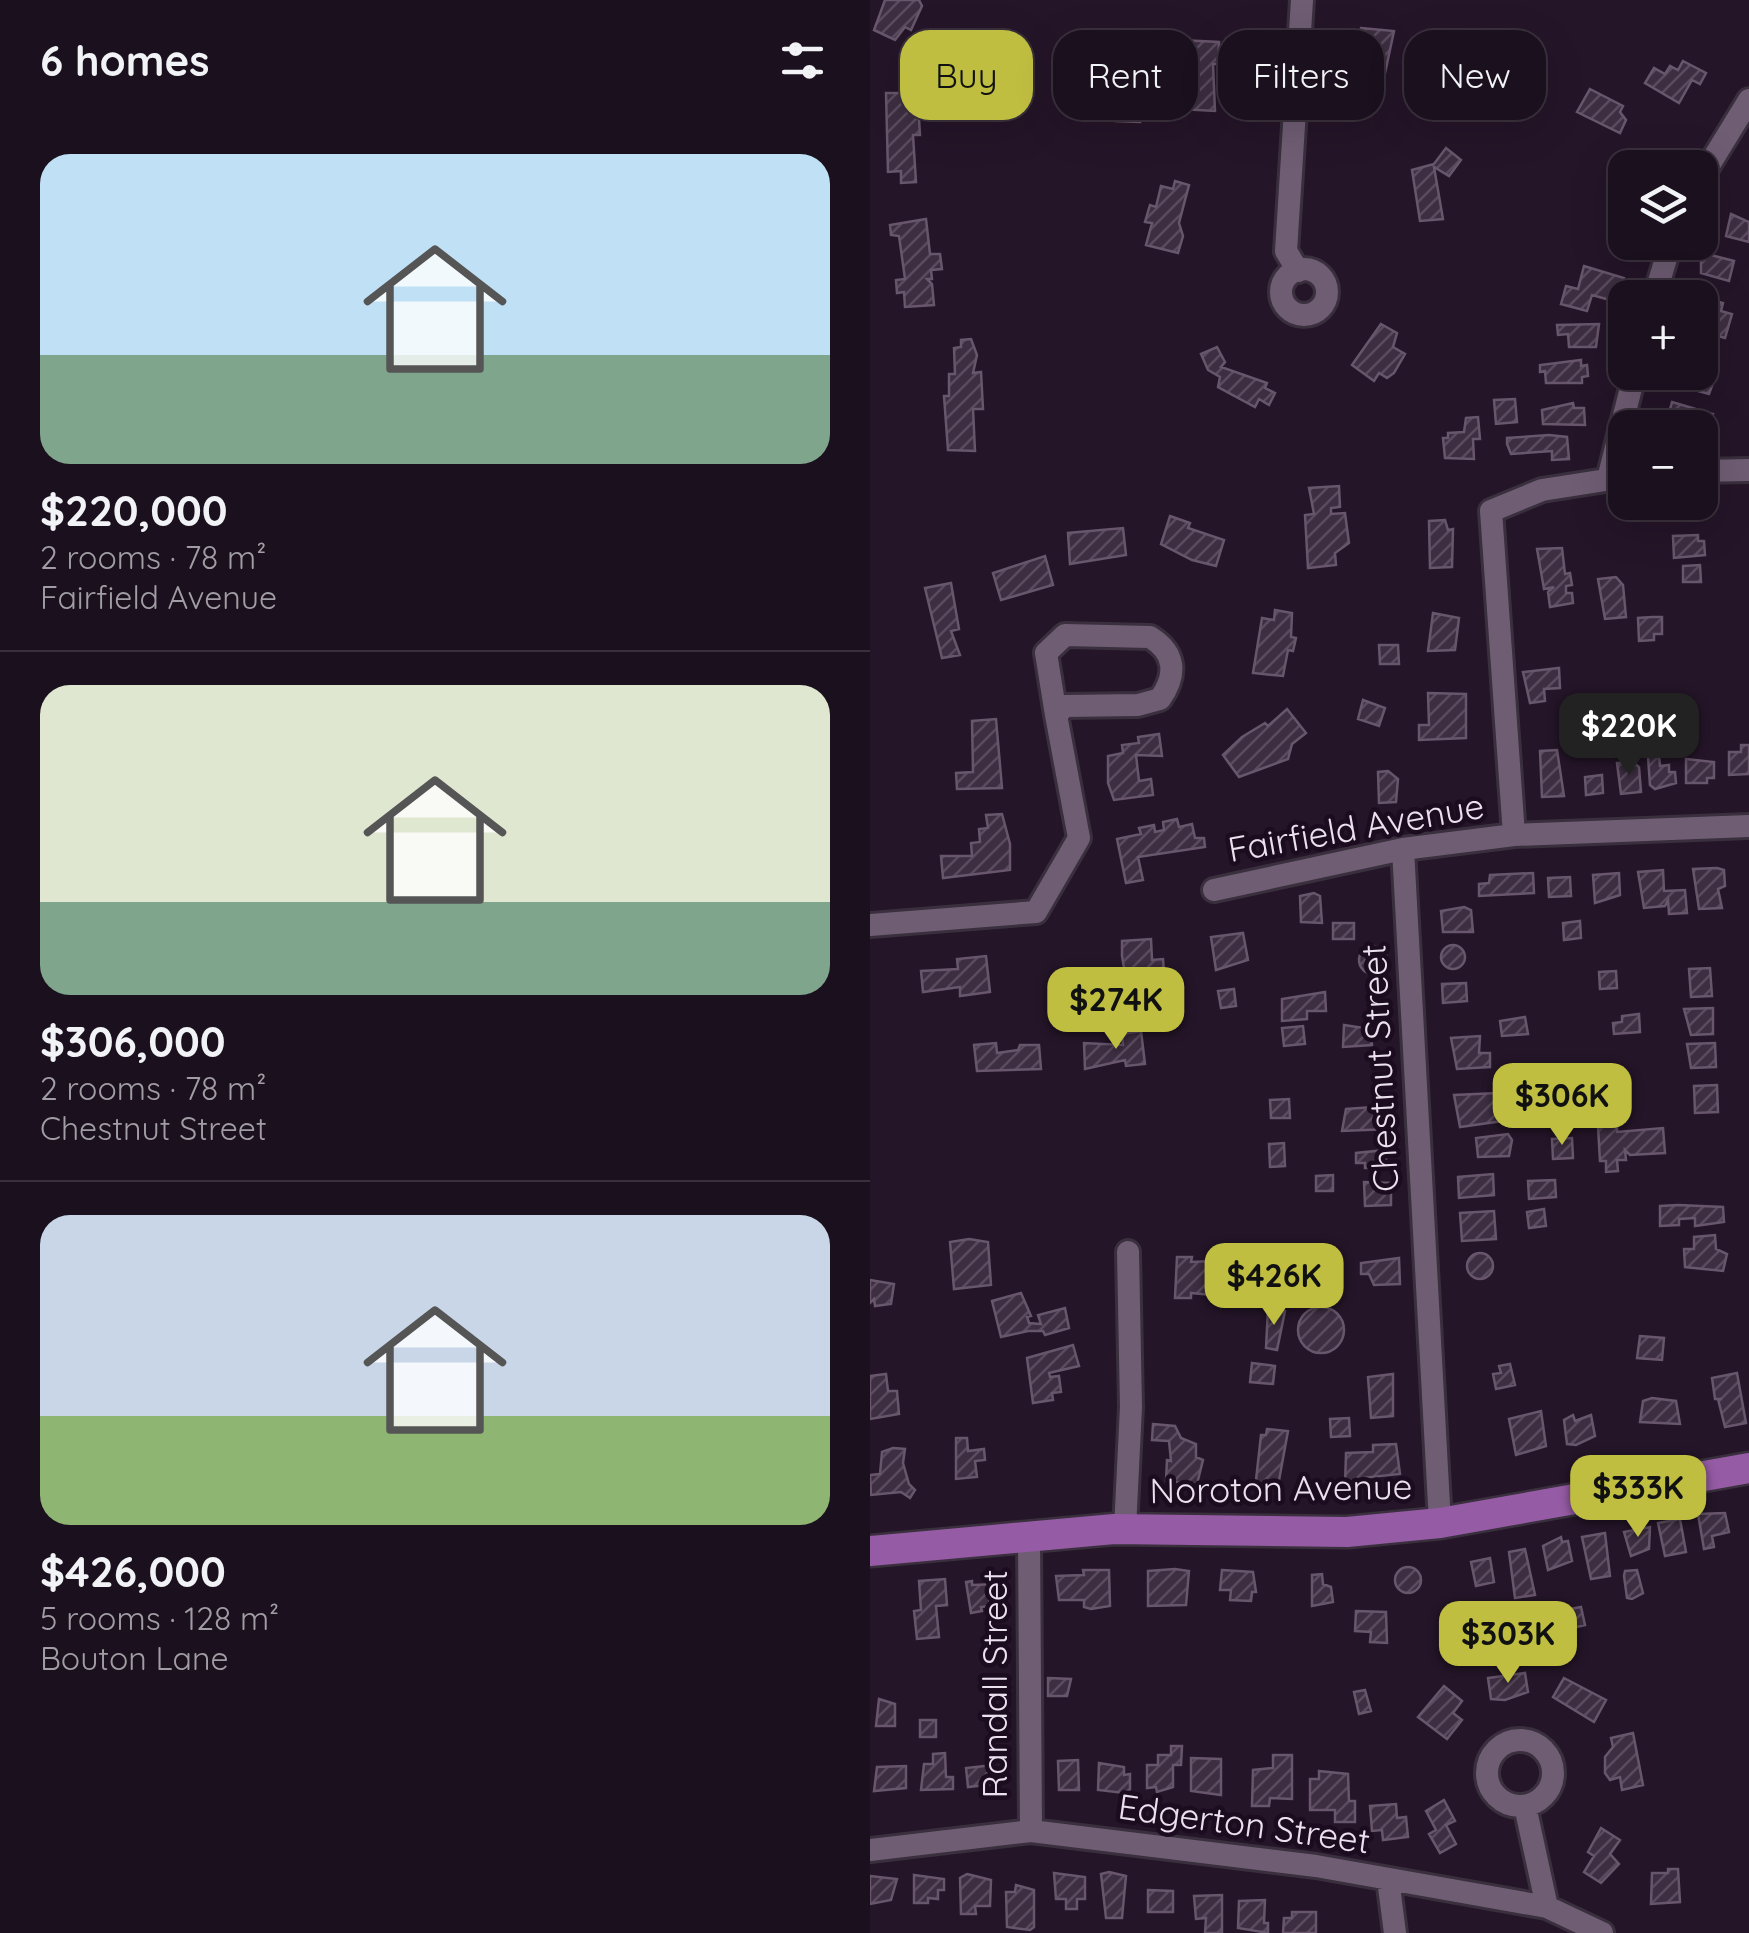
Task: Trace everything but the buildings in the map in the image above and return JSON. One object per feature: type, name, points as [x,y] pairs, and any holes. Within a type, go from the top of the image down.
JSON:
[{"type":"main road","name":"Noroton Avenue","points":[[870,1551],[1125,1529],[1346,1532],[1440,1523],[1749,1468]]},
{"type":"street","points":[[1298,271],[1286,252],[1302,0]]},
{"type":"street","points":[[1718,151],[1749,100]]},
{"type":"street","points":[[1718,471],[1749,470]]},
{"type":"street","points":[[1514,835],[1491,510],[1542,490],[1608,479]]},
{"type":"street","points":[[870,925],[1036,912],[1079,838],[1056,715],[1046,653],[1065,635],[1150,637],[1170,656],[1173,672],[1160,699],[1138,704],[1065,706],[1056,715]]},
{"type":"street","name":"Fairfield Avenue","points":[[1214,890],[1403,848],[1514,835],[1749,826]]},
{"type":"street","name":"Chestnut Street","points":[[1403,848],[1440,1523]]},
{"type":"street","points":[[1125,1529],[1131,1407],[1128,1252]]},
{"type":"street","name":"Randall Street","points":[[1028,1535],[1031,1832]]},
{"type":"street","points":[[1525,1806],[1547,1908]]},
{"type":"street","name":"Edgerton Street","points":[[870,1850],[1031,1832],[1388,1878],[1547,1908],[1602,1933]]},
{"type":"street","points":[[1388,1878],[1394,1933]]}]
